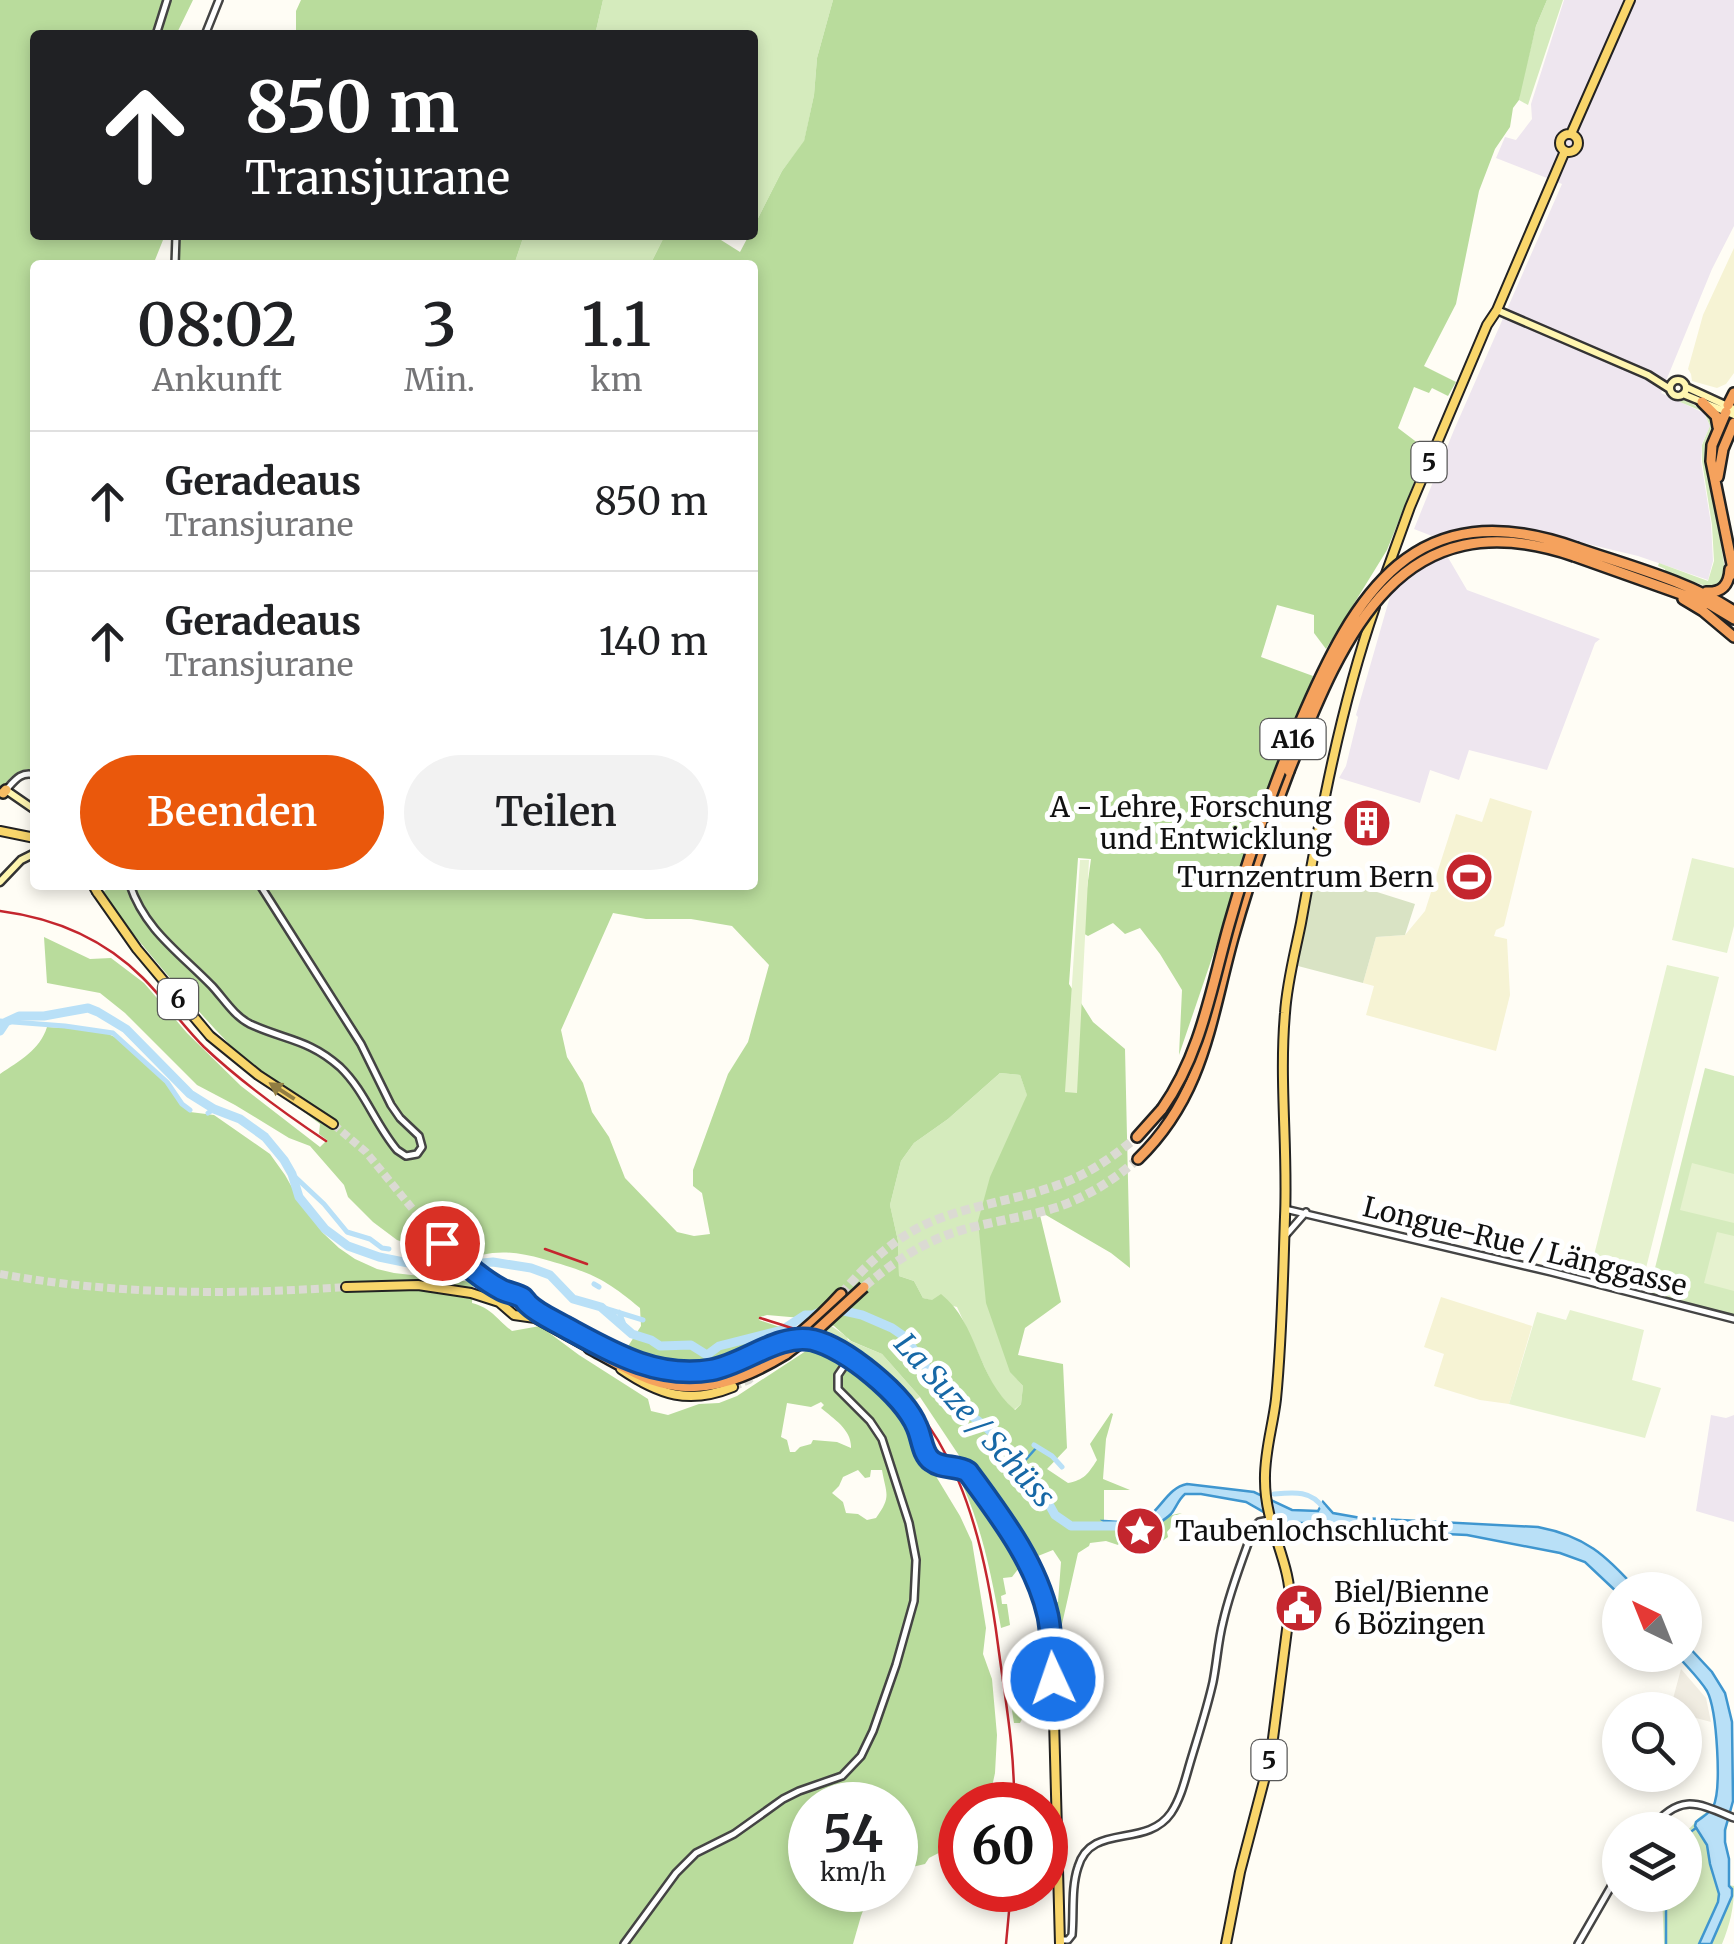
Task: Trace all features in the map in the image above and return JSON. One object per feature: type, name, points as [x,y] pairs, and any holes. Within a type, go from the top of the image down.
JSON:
[{"type":"highway","points":[[1719,500],[1720,460],[1734,393]]},
{"type":"highway","points":[[1702,402],[1717,418],[1718,429]]},
{"type":"highway","points":[[1689,588],[1706,592],[1722,589],[1732,569],[1711,461],[1718,429],[1731,412]]},
{"type":"highway","name":"A16","points":[[1137,1137],[1180,1082],[1196,1046],[1246,870],[1294,736],[1332,652],[1360,605],[1387,574],[1409,557],[1460,535],[1516,532],[1544,537],[1654,585],[1713,605],[1734,619]]},
{"type":"highway","name":"A16","points":[[1138,1160],[1164,1130],[1198,1070],[1243,904],[1289,770],[1331,670],[1360,620],[1405,572],[1452,548],[1479,542],[1532,544],[1576,552],[1689,588],[1734,612]]},
{"type":"highway","points":[[1654,585],[1697,608],[1734,637]]},
{"type":"highway","points":[[589,1348],[641,1375],[670,1384],[720,1384],[746,1376],[786,1354],[864,1287]]},
{"type":"highway","points":[[617,1355],[668,1376],[698,1378],[726,1374],[784,1345],[814,1322],[840,1294]]},
{"type":"main road","name":"5","points":[[1226,1944],[1271,1754],[1290,1606],[1287,1574],[1268,1517],[1265,1464],[1276,1395],[1284,1237],[1286,1004],[1307,885],[1359,659],[1397,542],[1565,151],[1560,140],[1571,134],[1630,0]]},
{"type":"main road","points":[[1497,310],[1671,385],[1681,381],[1684,391],[1731,412]]},
{"type":"main road","points":[[1671,385],[1674,396],[1684,391]]},
{"type":"main road","points":[[1684,391],[1731,412]]},
{"type":"main road","points":[[2,794],[30,808]]},
{"type":"main road","points":[[0,828],[20,830],[30,836]]},
{"type":"main road","points":[[0,882],[20,860],[30,855]]},
{"type":"main road","name":"6","points":[[97,890],[138,949],[210,1036],[247,1067],[333,1124]]},
{"type":"main road","points":[[433,1234],[493,1284],[523,1298],[551,1319],[617,1355],[661,1370],[698,1372],[728,1366],[789,1340],[829,1348],[879,1380],[898,1398],[916,1425],[931,1460],[968,1472],[1020,1548],[1042,1594],[1052,1644],[1060,1942]]},
{"type":"main road","points":[[346,1287],[418,1285],[471,1293],[499,1302],[512,1314],[539,1320],[641,1382],[668,1394],[701,1396],[734,1387]]},
{"type":"main road","points":[[509,1311],[508,1301],[516,1296]]},
{"type":"main road","points":[[520,1315],[526,1310],[526,1303]]},
{"type":"street","points":[[158,30],[167,0]]},
{"type":"street","points":[[207,30],[219,0]]},
{"type":"street","points":[[2,794],[20,776],[30,774]]},
{"type":"street","points":[[132,890],[156,932],[237,1015],[256,1026],[306,1043],[326,1056],[359,1089],[397,1150],[409,1156],[417,1154],[422,1143],[419,1136],[395,1112],[361,1044],[263,890]]},
{"type":"street","name":"Longue-Rue / Länggasse","points":[[1285,1209],[1734,1320]]},
{"type":"street","points":[[1284,1237],[1306,1212]]},
{"type":"street","points":[[624,1944],[676,1873],[696,1853],[734,1834],[783,1799],[842,1776],[855,1765],[872,1730],[902,1647],[916,1584],[914,1539],[882,1439],[838,1389],[838,1375],[850,1359]]},
{"type":"street","points":[[1060,1942],[1072,1935],[1076,1876],[1086,1851],[1104,1840],[1152,1830],[1175,1807],[1212,1686],[1223,1621],[1240,1566],[1255,1525],[1268,1517]]},
{"type":"street","points":[[1666,1812],[1694,1803],[1733,1818]]},
{"type":"street","points":[[1578,1944],[1602,1902]]},
{"type":"shaded area","points":[[1564,0],[1734,0],[1734,226],[1661,393],[1704,413],[1710,426],[1702,444],[1701,461],[1711,524],[1713,561],[1708,580],[1638,556],[1513,526],[1463,527],[1432,536],[1414,529],[1562,184],[1496,158],[1505,137],[1516,140],[1532,119],[1531,104]]},
{"type":"shaded area","points":[[1734,248],[1734,373],[1717,388],[1692,381],[1688,369],[1703,315]]},
{"type":"shaded area","points":[[1446,554],[1467,590],[1600,639],[1595,643],[1547,770],[1469,750],[1459,780],[1430,770],[1420,803],[1339,778],[1346,766],[1356,715],[1391,593],[1412,572]]},
{"type":"shaded area","points":[[1490,798],[1532,811],[1504,926],[1494,936],[1507,939],[1510,995],[1496,1051],[1366,1015],[1374,986],[1363,983],[1376,937],[1405,935],[1425,911],[1456,814],[1482,822]]},
{"type":"shaded area","points":[[1441,1297],[1532,1326],[1509,1404],[1434,1386],[1444,1354],[1424,1347]]},
{"type":"shaded area","points":[[1711,1415],[1734,1415],[1734,1522],[1696,1511]]},
{"type":"shaded area","points":[[1680,1672],[1684,1672],[1701,1692],[1675,1692]]},
{"type":"shaded area","points":[[1702,1693],[1706,1698],[1711,1722],[1702,1720]]},
{"type":"green space","points":[[0,0],[193,0],[178,30],[30,30],[30,240],[163,240],[155,260],[30,260],[30,770],[19,772],[0,790]]},
{"type":"green space","points":[[301,0],[603,0],[596,30],[296,30],[296,11]]},
{"type":"green space","points":[[603,0],[833,0],[817,58],[804,142],[782,171],[758,218],[758,30],[596,30]]},
{"type":"green space","points":[[833,0],[1547,0],[1536,26],[1510,127],[1495,149],[1479,191],[1456,304],[1424,366],[1456,382],[1448,396],[1432,388],[1429,393],[1414,387],[1398,428],[1427,450],[1387,550],[1326,649],[1314,633],[1314,615],[1277,605],[1261,657],[1313,676],[1264,805],[1179,1055],[1182,990],[1140,928],[1125,934],[1113,923],[1088,936],[1081,932],[1091,859],[1078,858],[1069,984],[1093,1022],[1125,1049],[1130,1268],[1039,1211],[1061,1302],[1025,1328],[1018,1355],[1063,1364],[1067,1448],[1047,1469],[1068,1483],[1085,1476],[1097,1460],[1090,1444],[1111,1413],[1103,1479],[1130,1490],[1104,1490],[1104,1521],[1144,1534],[1161,1520],[1182,1513],[1174,1516],[1168,1537],[1151,1549],[1131,1550],[1120,1541],[1118,1545],[1106,1541],[1090,1543],[1078,1553],[1059,1655],[1048,1603],[1058,1602],[1061,1562],[1053,1550],[1038,1556],[1028,1549],[920,1397],[882,1354],[851,1341],[834,1326],[813,1319],[767,1315],[759,1320],[780,1327],[787,1335],[726,1360],[689,1366],[648,1360],[625,1351],[641,1326],[640,1308],[616,1289],[572,1268],[527,1255],[481,1255],[473,1246],[421,1248],[397,1240],[348,1197],[344,1185],[310,1146],[197,1085],[100,993],[47,983],[44,937],[90,959],[111,958],[144,983],[241,1086],[320,1147],[327,1140],[319,1134],[320,1124],[261,1076],[208,1022],[102,893],[758,890],[758,260],[652,260],[662,240],[721,240],[740,252],[746,240],[758,240],[758,218],[782,171],[804,141],[817,58]],"holes":[[[613,913],[646,919],[691,919],[732,926],[769,965],[748,1042],[728,1074],[693,1170],[693,1186],[702,1193],[710,1234],[677,1232],[625,1178],[609,1137],[592,1112],[583,1083],[567,1057],[561,1030]],[[1000,1073],[1020,1075],[1027,1095],[990,1177],[978,1221],[986,1303],[1010,1372],[1023,1386],[1021,1404],[1015,1410],[992,1382],[953,1306],[941,1294],[932,1300],[923,1298],[914,1281],[899,1276],[898,1241],[890,1205],[901,1161],[914,1143]]]},
{"type":"green space","points":[[1547,0],[1563,0],[1528,105],[1519,100],[1520,91],[1536,26]]},
{"type":"green space","points":[[180,240],[522,240],[516,260],[180,260]]},
{"type":"green space","points":[[522,240],[662,240],[652,260],[516,260]]},
{"type":"green space","points":[[1684,399],[1709,414],[1714,421],[1707,462],[1726,575],[1713,588],[1664,573],[1665,569],[1658,566],[1659,563],[1708,581],[1714,561],[1702,461],[1702,445],[1710,426],[1704,412],[1680,402]]},
{"type":"green space","points":[[1692,858],[1734,868],[1734,926],[1727,953],[1672,940]]},
{"type":"green space","points":[[1080,860],[1089,860],[1077,1093],[1065,1092]]},
{"type":"green space","points":[[1339,880],[1415,904],[1405,935],[1376,937],[1363,983],[1298,966],[1311,883],[1329,890]]},
{"type":"green space","points":[[1667,965],[1719,977],[1641,1288],[1589,1275]]},
{"type":"green space","points":[[47,1027],[100,1030],[121,1040],[167,1083],[179,1103],[190,1112],[214,1115],[270,1154],[303,1207],[339,1248],[377,1269],[473,1282],[472,1303],[489,1311],[512,1331],[540,1326],[648,1399],[651,1411],[668,1415],[737,1396],[812,1347],[849,1359],[904,1405],[972,1542],[986,1628],[983,1654],[992,1679],[997,1735],[995,1773],[993,1782],[938,1782],[938,1853],[918,1866],[918,1782],[788,1782],[788,1912],[863,1912],[853,1944],[0,1944],[0,1074],[39,1042]],"holes":[[[787,1403],[824,1405],[821,1408],[845,1430],[851,1448],[813,1440],[790,1452],[787,1440],[781,1437]],[[858,1470],[865,1478],[870,1477],[871,1470],[882,1470],[886,1490],[881,1511],[876,1518],[867,1520],[846,1513],[843,1502],[832,1493],[843,1477]]]},
{"type":"green space","points":[[1705,1068],[1734,1076],[1734,1319],[1648,1296]]},
{"type":"green space","points":[[1000,1073],[1020,1075],[1027,1094],[1010,1371],[1023,1386],[1021,1404],[1014,1410],[995,1390],[957,1307],[923,1298],[914,1281],[899,1276],[898,1241],[890,1205],[901,1161],[914,1143]]},
{"type":"green space","points":[[1692,1163],[1734,1174],[1734,1223],[1680,1210]]},
{"type":"green space","points":[[1717,1232],[1734,1236],[1734,1291],[1704,1283]]},
{"type":"green space","points":[[1570,1310],[1644,1330],[1632,1380],[1661,1388],[1645,1438],[1509,1404],[1537,1312],[1566,1320]]},
{"type":"green space","points":[[830,1325],[848,1340],[882,1354],[920,1397],[914,1401],[871,1362],[820,1334]]},
{"type":"green space","points":[[956,1471],[971,1481],[1023,1563],[1012,1577],[1003,1578],[1006,1594],[1001,1596],[1002,1604],[1007,1604],[1010,1625],[1001,1628],[979,1528]]},
{"type":"green space","points":[[1047,1645],[1050,1665],[1038,1692],[1051,1715],[1014,1723],[1007,1680],[1016,1677],[1012,1662],[1021,1651],[1027,1651],[1031,1670],[1038,1672]]},
{"type":"green space","points":[[1707,1812],[1729,1821],[1726,1853],[1729,1885],[1734,1886],[1727,1930],[1722,1944],[1664,1944],[1663,1912],[1702,1912],[1702,1816]]},
{"type":"water","points":[[1187,1484],[1254,1492],[1292,1510],[1318,1511],[1323,1502],[1333,1513],[1361,1518],[1538,1527],[1582,1542],[1620,1572],[1602,1572],[1602,1578],[1585,1562],[1560,1553],[1467,1535],[1290,1523],[1246,1502],[1201,1494],[1185,1494],[1171,1514],[1144,1534],[1123,1533],[1104,1521],[1133,1523],[1145,1519]]},
{"type":"water","points":[[1702,1661],[1725,1693],[1732,1722],[1733,1801],[1725,1842],[1732,1896],[1711,1944],[1699,1944],[1719,1894],[1702,1837],[1702,1817],[1712,1809],[1716,1798],[1718,1768],[1710,1701],[1692,1672],[1702,1672]]},
{"type":"waterway","name":"La Suze / Schüss","points":[[0,1031],[6,1022],[19,1016],[88,1008],[98,1012],[126,1029],[190,1094],[240,1119],[265,1137],[292,1174],[299,1197],[325,1229],[348,1246],[379,1257],[418,1265],[493,1262],[531,1268],[550,1275],[573,1299],[601,1307],[632,1334],[660,1346],[691,1345],[707,1355],[719,1346],[782,1330],[805,1315],[825,1310],[862,1315],[892,1328],[905,1337],[939,1385],[967,1405],[973,1417],[1027,1470],[1055,1515],[1071,1526],[1119,1526]]},
{"type":"waterway","points":[[0,1021],[113,1033],[167,1082],[190,1110]]},
{"type":"waterway","name":"La Suze / Schüss","points":[[208,1113],[214,1109]]},
{"type":"waterway","points":[[292,1174],[347,1232],[389,1249]]},
{"type":"waterway","points":[[594,1284],[599,1287]]},
{"type":"waterway","points":[[601,1307],[643,1320]]},
{"type":"waterway","points":[[619,1312],[625,1327]]},
{"type":"waterway","points":[[1034,1445],[1062,1467]]},
{"type":"waterway","points":[[1021,1465],[1037,1447]]},
{"type":"waterway","points":[[1274,1494],[1308,1495],[1324,1509]]},
{"type":"waterway","points":[[1666,1912],[1666,1944]]},
{"type":"tunnel","points":[[333,1124],[366,1152],[433,1234]]},
{"type":"tunnel","points":[[841,1294],[879,1255],[924,1225],[1069,1181],[1137,1137]]},
{"type":"tunnel","points":[[865,1286],[933,1241],[1069,1203],[1100,1187],[1138,1159]]},
{"type":"tunnel","points":[[0,1274],[87,1286],[173,1291],[346,1287]]},
{"type":"tunnel","points":[[733,1387],[759,1371]]},
{"type":"railway","points":[[0,911],[59,925],[112,952],[143,978],[218,1060],[326,1141]]},
{"type":"railway","points":[[545,1249],[587,1264]]},
{"type":"railway","points":[[760,1318],[853,1354],[888,1379],[917,1409],[940,1444],[973,1521],[984,1562],[1009,1725],[1013,1782]]},
{"type":"railway","points":[[1006,1944],[1009,1912]]},
{"type":"place","name":"A - Lehre, Forschung und Entwicklung","points":[[1367,823]]},
{"type":"place","name":"Turnzentrum Bern","points":[[1469,877]]},
{"type":"place","name":"Taubenlochschlucht","points":[[1140,1531]]},
{"type":"place","name":"Biel/Bienne 6 Bözingen","points":[[1299,1608]]},
{"type":"route","points":[[442,1243],[500,1289],[520,1296],[551,1319],[642,1365],[674,1371],[713,1370],[781,1343],[811,1340],[865,1369],[904,1405],[931,1460],[968,1472],[1020,1548],[1048,1616],[1053,1679]]}]
